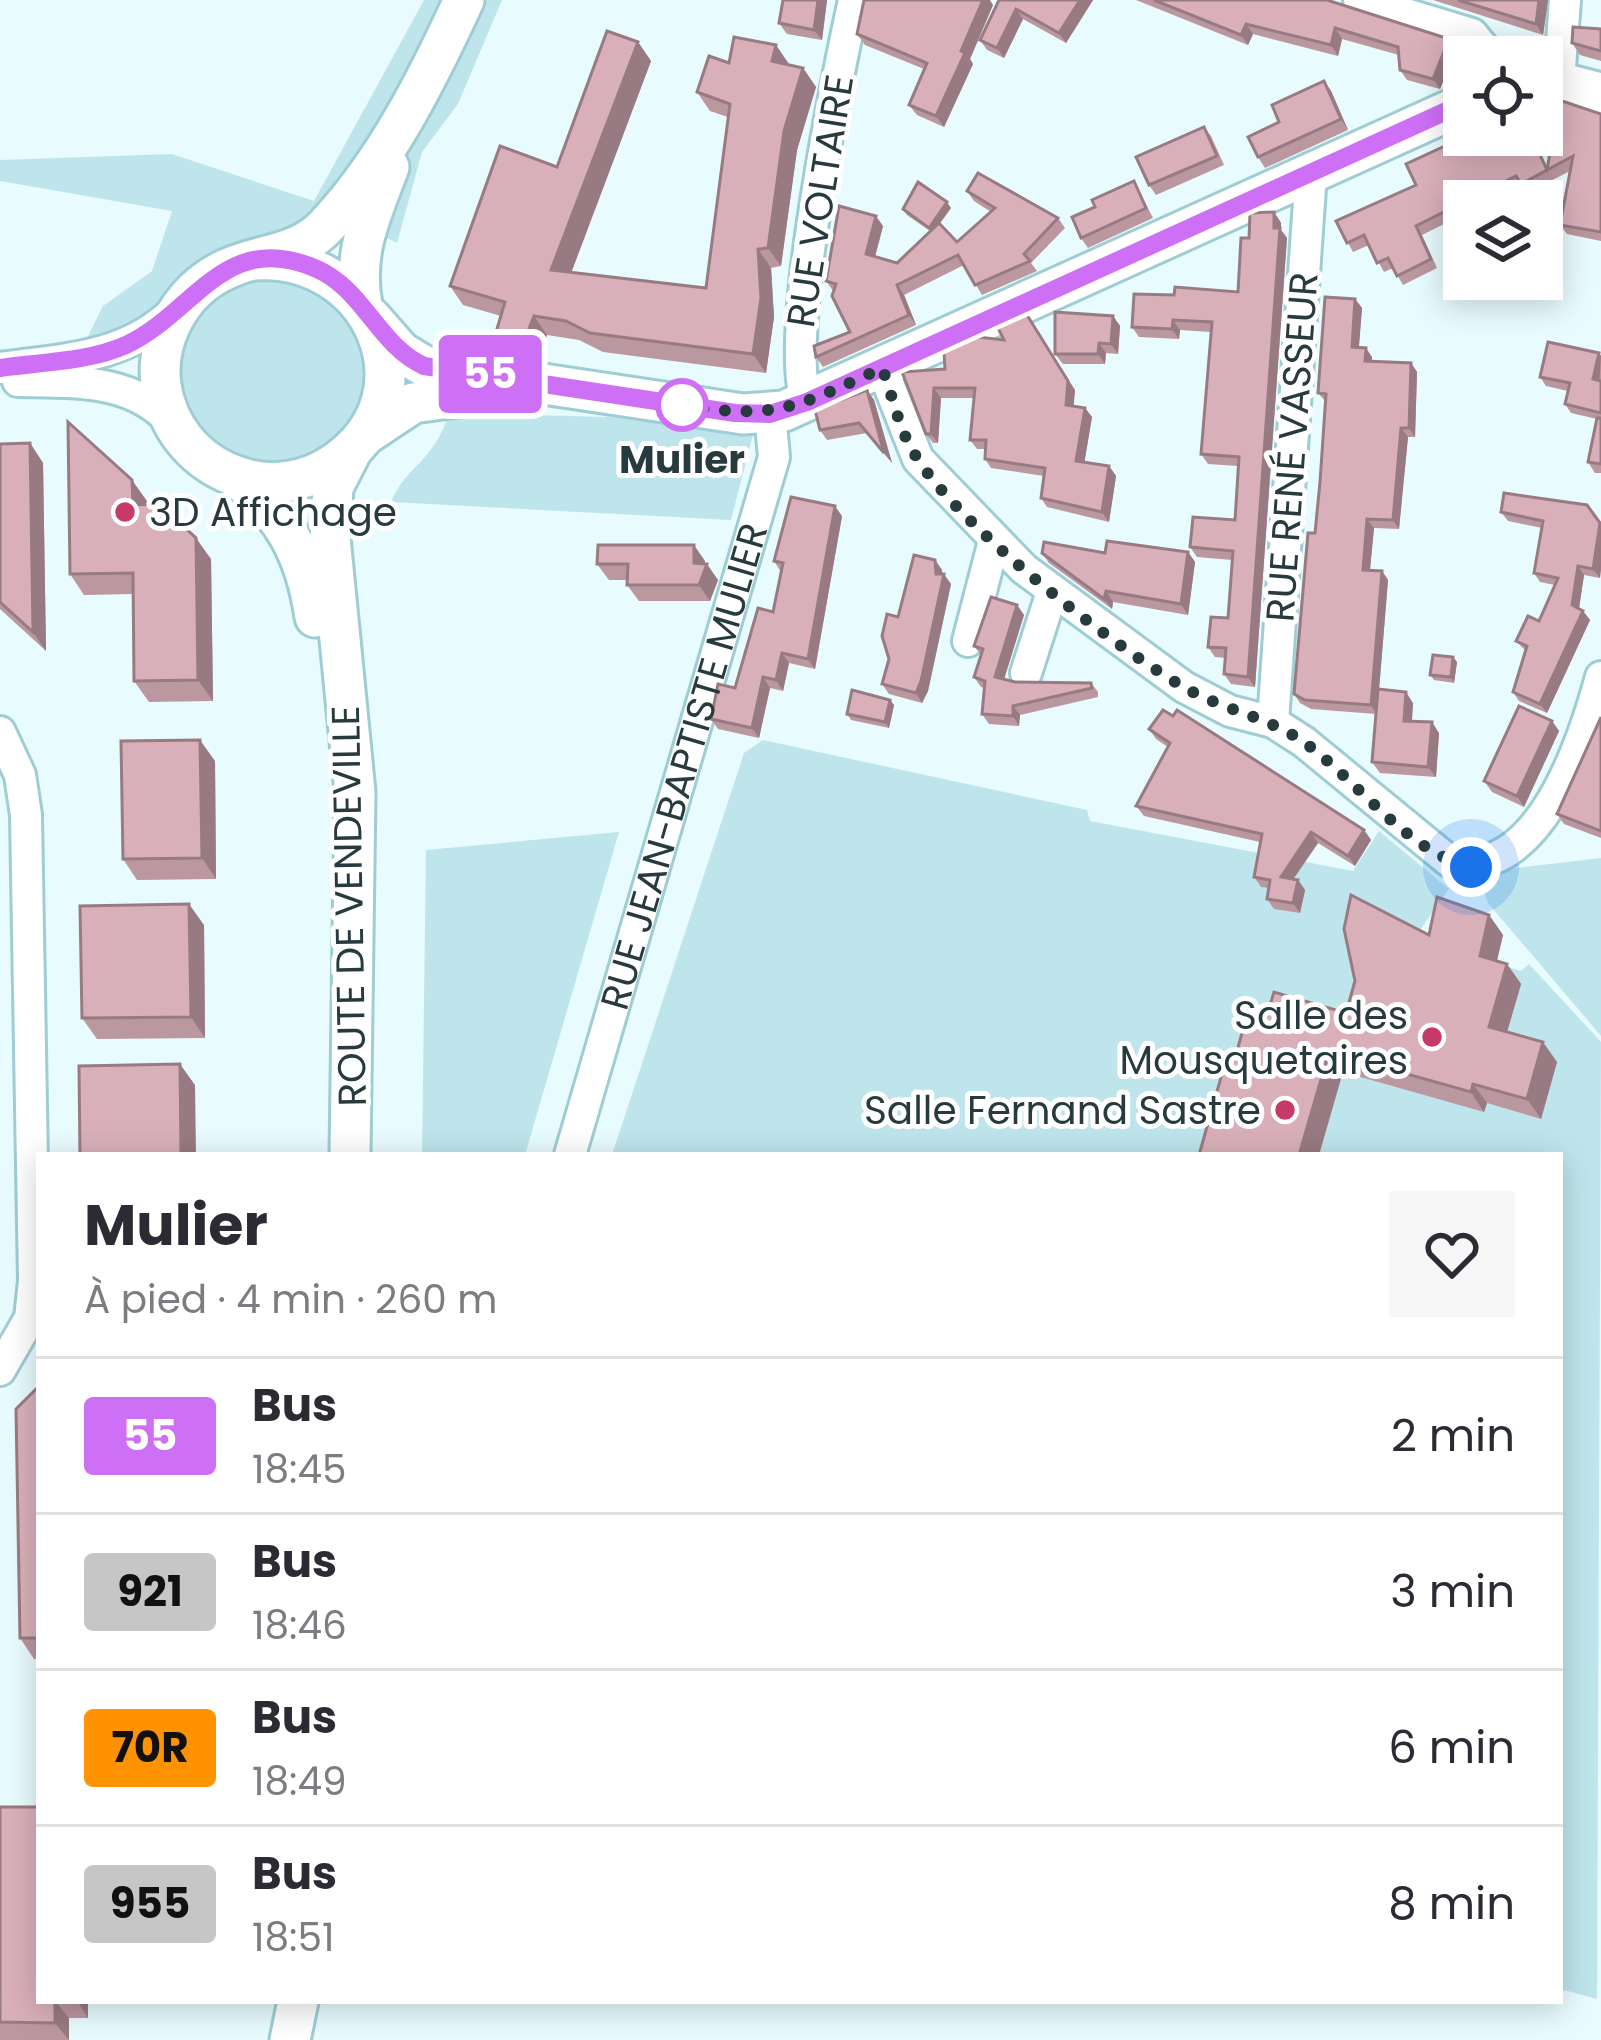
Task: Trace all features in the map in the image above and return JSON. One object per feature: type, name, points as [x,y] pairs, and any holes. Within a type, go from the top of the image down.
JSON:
[{"type":"main road","points":[[357,443],[378,405],[383,380],[380,342],[367,312],[361,242],[410,108],[464,0]]},
{"type":"main road","points":[[1563,83],[1601,93]]},
{"type":"main road","points":[[410,108],[326,226],[298,248],[226,269],[189,296],[172,321],[162,350],[160,380],[173,424],[194,452],[234,476],[268,482],[303,478],[396,411],[434,397],[617,396],[789,408],[1443,113]]},
{"type":"main road","points":[[255,260],[286,260],[315,268],[367,312],[401,352],[424,366],[617,396]]},
{"type":"main road","name":"ROUTE DE VENDEVILLE","points":[[350,1152],[356,792],[330,538],[333,487],[357,443]]},
{"type":"main road","name":"ROUTE DE VENDEVILLE","points":[[234,476],[270,506],[297,547],[309,581],[324,678],[334,790],[329,1152]]},
{"type":"main road","points":[[290,2040],[297,2004]]},
{"type":"main road","points":[[311,2040],[317,2004]]},
{"type":"street","name":"RUE VOLTAIRE","points":[[789,408],[798,378],[824,159],[854,0]]},
{"type":"street","points":[[1359,0],[1474,36]]},
{"type":"street","points":[[1558,36],[1565,0]]},
{"type":"street","name":"RUE RENÉ VASSEUR","points":[[1273,722],[1311,173]]},
{"type":"street","points":[[0,368],[115,349],[148,333],[189,296]]},
{"type":"street","points":[[882,368],[909,445],[994,542],[1052,592],[1184,688],[1231,711],[1273,722],[1343,771],[1431,852],[1471,867],[1513,848],[1544,819],[1600,684]]},
{"type":"street","points":[[0,380],[115,388],[150,401],[173,424]]},
{"type":"street","name":"RUE JEAN-BAPTISTE MULIER","points":[[571,1152],[665,836],[688,739],[789,408]]},
{"type":"street","points":[[968,641],[994,542]]},
{"type":"street","points":[[1026,674],[1052,592]]},
{"type":"street","points":[[0,732],[20,775],[26,814],[34,1281],[30,1318],[0,1370]]},
{"type":"shaded area","points":[[424,0],[502,0],[458,104],[422,152],[397,243],[328,209],[159,307],[130,334],[83,346],[103,306],[152,271],[172,211],[0,181],[0,160],[172,154],[314,201]]},
{"type":"shaded area","points":[[272,278],[308,285],[338,306],[359,336],[366,372],[359,408],[338,438],[308,459],[272,466],[236,459],[206,438],[185,408],[178,372],[185,336],[206,306],[236,285]]},
{"type":"shaded area","points":[[449,413],[610,417],[753,435],[731,520],[391,502],[428,454]]},
{"type":"shaded area","points":[[763,740],[1087,810],[1090,821],[1353,871],[1379,831],[1449,889],[1418,933],[1429,944],[1521,971],[1529,964],[1601,1042],[1597,1999],[1563,1990],[1563,1152],[613,1152],[744,753]]},
{"type":"shaded area","points":[[619,832],[526,1152],[422,1152],[426,850]]},
{"type":"shaded area","points":[[1601,858],[1601,1036],[1488,903],[1483,888],[1490,871]]},
{"type":"building","points":[[783,0],[818,0],[814,30],[779,23]]},
{"type":"building","points":[[864,0],[983,0],[936,116],[909,105],[927,63],[857,34]]},
{"type":"building","points":[[999,0],[1080,0],[1059,33],[1016,9],[997,48],[980,40]]},
{"type":"building","points":[[1154,0],[1327,0],[1443,37],[1443,54],[1433,79],[1400,70],[1398,47],[1335,28],[1331,45],[1246,24],[1241,35]]},
{"type":"building","points":[[1458,0],[1539,0],[1536,24]]},
{"type":"building","points":[[1573,27],[1601,29],[1601,51],[1572,43]]},
{"type":"building","points":[[607,31],[638,42],[551,270],[706,288],[730,104],[697,92],[709,56],[729,63],[734,37],[776,45],[772,61],[803,68],[784,131],[768,248],[758,249],[761,298],[753,354],[590,333],[566,321],[534,316],[527,334],[496,332],[505,302],[450,286],[500,146],[557,167]]},
{"type":"building","points":[[1324,81],[1341,119],[1258,157],[1248,137],[1279,122],[1272,105]]},
{"type":"building","points":[[1563,101],[1601,114],[1601,232],[1563,226],[1573,156],[1547,170],[1549,156],[1563,156]]},
{"type":"building","points":[[1204,127],[1217,156],[1149,185],[1136,157]]},
{"type":"building","points":[[1443,147],[1443,156],[1541,156],[1547,170],[1528,180],[1516,176],[1443,180],[1443,212],[1416,226],[1431,259],[1397,276],[1388,258],[1377,263],[1364,235],[1347,243],[1336,221],[1416,185],[1406,164]]},
{"type":"building","points":[[978,173],[1058,218],[1024,254],[1030,261],[975,285],[958,255],[897,285],[909,315],[816,357],[814,346],[850,332],[832,296],[836,284],[826,281],[839,206],[876,216],[866,254],[897,263],[939,223],[957,242],[995,208],[967,191]]},
{"type":"building","points":[[1134,181],[1146,208],[1081,238],[1072,217],[1095,207],[1092,200]]},
{"type":"building","points":[[918,182],[947,202],[929,228],[903,209]]},
{"type":"building","points":[[1274,212],[1274,228],[1280,228],[1248,677],[1224,674],[1226,648],[1208,647],[1211,617],[1228,618],[1233,551],[1190,547],[1193,517],[1235,520],[1239,457],[1201,454],[1212,322],[1173,320],[1172,329],[1132,327],[1134,294],[1174,295],[1175,287],[1238,292],[1241,238],[1249,238],[1250,213]]},
{"type":"building","points":[[1325,297],[1355,299],[1352,347],[1366,348],[1365,361],[1411,363],[1409,428],[1401,428],[1393,520],[1367,519],[1363,570],[1382,571],[1371,705],[1305,700],[1294,694],[1308,533],[1315,533],[1320,482],[1326,394],[1318,393]]},
{"type":"building","points":[[1055,312],[1113,316],[1111,344],[1099,343],[1098,354],[1055,354]]},
{"type":"building","points":[[1027,315],[1068,381],[1066,405],[1085,408],[1076,461],[1109,466],[1102,512],[1041,498],[1045,468],[985,459],[986,440],[970,440],[975,388],[934,388],[931,434],[926,434],[902,372],[945,369],[944,353],[978,337],[1004,340],[998,328]]},
{"type":"building","points":[[1548,342],[1599,353],[1593,379],[1601,381],[1601,413],[1565,404],[1570,383],[1540,377]]},
{"type":"building","points":[[867,390],[884,453],[859,423],[820,430],[815,410]]},
{"type":"building","points":[[1597,418],[1601,418],[1601,464],[1588,462]]},
{"type":"building","points":[[68,422],[132,480],[133,505],[159,504],[196,538],[198,680],[134,681],[133,573],[70,574]]},
{"type":"building","points":[[30,443],[33,632],[0,602],[0,444]]},
{"type":"building","points":[[1504,493],[1587,505],[1600,523],[1593,569],[1578,566],[1572,605],[1583,611],[1540,704],[1513,692],[1527,646],[1516,641],[1528,616],[1539,621],[1558,578],[1534,573],[1543,521],[1501,512]]},
{"type":"building","points":[[791,497],[835,506],[808,659],[782,653],[776,680],[763,677],[752,728],[711,719],[718,684],[735,688],[758,608],[773,612],[783,563],[774,561]]},
{"type":"building","points":[[1107,541],[1188,552],[1181,604],[1106,591],[1104,599],[1042,553],[1044,542],[1105,553]]},
{"type":"building","points":[[598,545],[694,545],[694,563],[707,564],[699,585],[627,585],[628,564],[597,564]]},
{"type":"building","points":[[914,555],[935,560],[936,574],[944,574],[916,693],[882,684],[889,659],[882,636],[887,614],[898,617]]},
{"type":"building","points":[[991,597],[1017,605],[995,677],[1015,682],[1091,683],[1092,688],[1013,706],[1013,716],[982,714],[985,681],[974,677],[983,649],[974,646]]},
{"type":"building","points":[[1433,655],[1453,657],[1451,677],[1430,675]]},
{"type":"building","points":[[1378,689],[1406,692],[1404,721],[1432,722],[1428,767],[1372,762]]},
{"type":"building","points":[[852,690],[890,700],[885,722],[847,714]]},
{"type":"building","points":[[1519,706],[1552,721],[1517,796],[1484,781]]},
{"type":"building","points":[[1163,710],[1173,716],[1177,710],[1364,830],[1348,856],[1311,832],[1281,877],[1298,880],[1293,903],[1267,899],[1270,880],[1254,877],[1262,834],[1136,806],[1170,743],[1149,729]]},
{"type":"building","points":[[1601,717],[1601,831],[1557,814]]},
{"type":"building","points":[[200,740],[202,858],[123,859],[121,741]]},
{"type":"building","points":[[1351,895],[1429,935],[1437,897],[1489,915],[1480,956],[1507,964],[1489,1027],[1543,1042],[1527,1099],[1473,1084],[1471,1092],[1329,1052],[1300,1152],[1200,1152],[1227,1056],[1235,1058],[1246,1019],[1264,1025],[1274,992],[1346,1013],[1355,981],[1344,929]]},
{"type":"building","points":[[189,904],[191,1017],[82,1018],[80,906]]},
{"type":"building","points":[[180,1064],[181,1152],[80,1152],[79,1066]]},
{"type":"building","points":[[36,1389],[36,1638],[20,1638],[16,1409]]},
{"type":"building","points":[[0,1807],[36,1807],[36,2004],[55,2004],[55,2023],[0,2022]]},
{"type":"bus line","name":"55","points":[[0,368],[85,356],[129,344],[226,269],[255,260],[286,260],[315,268],[341,283],[389,340],[424,366],[735,413],[770,414],[807,402],[1443,113]]},
{"type":"place","name":"Mulier","points":[[682,405]]},
{"type":"place","name":"3D Affichage","points":[[125,512]]},
{"type":"place","name":"Salle des Mousquetaires","points":[[1432,1037]]},
{"type":"place","name":"Salle Fernand Sastre","points":[[1285,1110]]},
{"type":"route","points":[[682,405],[770,414],[882,368],[918,458],[1024,569],[1184,688],[1231,711],[1273,722],[1304,742],[1343,771],[1431,852],[1471,867]]}]
